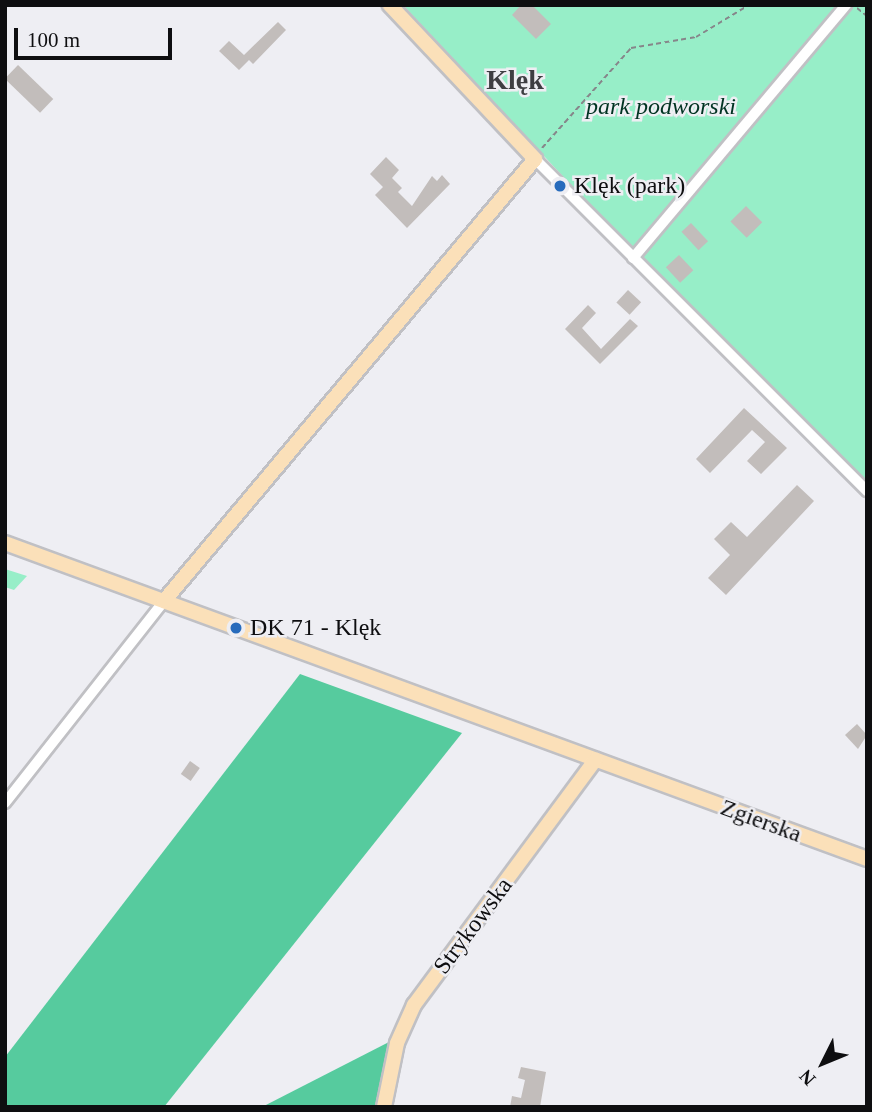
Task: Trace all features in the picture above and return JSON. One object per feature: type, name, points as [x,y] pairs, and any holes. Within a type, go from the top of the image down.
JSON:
[{"type":"street","points":[[390,5],[535,159],[867,491]]},
{"type":"street","points":[[633,258],[846,5]]},
{"type":"street","points":[[5,803],[164,601],[535,159]]},
{"type":"street","name":"Zgierska","points":[[5,544],[867,859]]},
{"type":"street","name":"Strykowska","points":[[384,1107],[397,1044],[414,1005],[595,760]]},
{"type":"path","points":[[535,159],[631,48],[696,37],[749,5]]},
{"type":"path","points":[[853,5],[867,16]]},
{"type":"green space","name":"park podworski","points":[[403,5],[867,5],[867,484],[639,258]]},
{"type":"green space","points":[[5,569],[27,576],[14,590],[5,587]]},
{"type":"green space","points":[[300,674],[462,733],[164,1107],[5,1107],[5,1057]]},
{"type":"green space","points":[[389,1042],[377,1107],[262,1107]]},
{"type":"building","points":[[521,5],[532,5],[551,24],[536,39],[512,15]]},
{"type":"building","points":[[278,22],[286,30],[253,64],[249,60],[239,70],[219,51],[229,41],[244,55]]},
{"type":"building","points":[[18,65],[53,99],[40,113],[5,79]]},
{"type":"building","points":[[386,157],[399,170],[392,178],[402,188],[398,192],[412,206],[432,176],[437,181],[442,175],[450,184],[407,228],[375,195],[383,187],[370,174]]},
{"type":"building","points":[[746,206],[762,222],[747,238],[730,222]]},
{"type":"building","points":[[691,223],[708,241],[699,250],[681,232]]},
{"type":"building","points":[[679,255],[693,270],[680,283],[666,267]]},
{"type":"building","points":[[628,290],[641,302],[630,315],[616,302]]},
{"type":"building","points":[[588,305],[596,313],[582,328],[601,349],[630,319],[638,326],[600,364],[565,329]]},
{"type":"building","points":[[744,408],[787,448],[761,474],[747,461],[765,442],[752,430],[710,473],[696,459]]},
{"type":"building","points":[[797,485],[814,501],[726,595],[708,578],[730,555],[714,539],[731,522],[747,537]]},
{"type":"building","points":[[857,724],[867,735],[858,749],[845,735]]},
{"type":"building","points":[[190,761],[200,768],[191,781],[181,774]]},
{"type":"building","points":[[521,1067],[546,1072],[540,1107],[510,1107],[512,1096],[521,1098],[525,1080],[518,1078]]},
{"type":"place","name":"Klęk (park)","points":[[560,186]]},
{"type":"place","name":"DK 71 - Klęk","points":[[236,628]]},
{"type":"district","name":"Klęk","points":[[515,80]]}]
